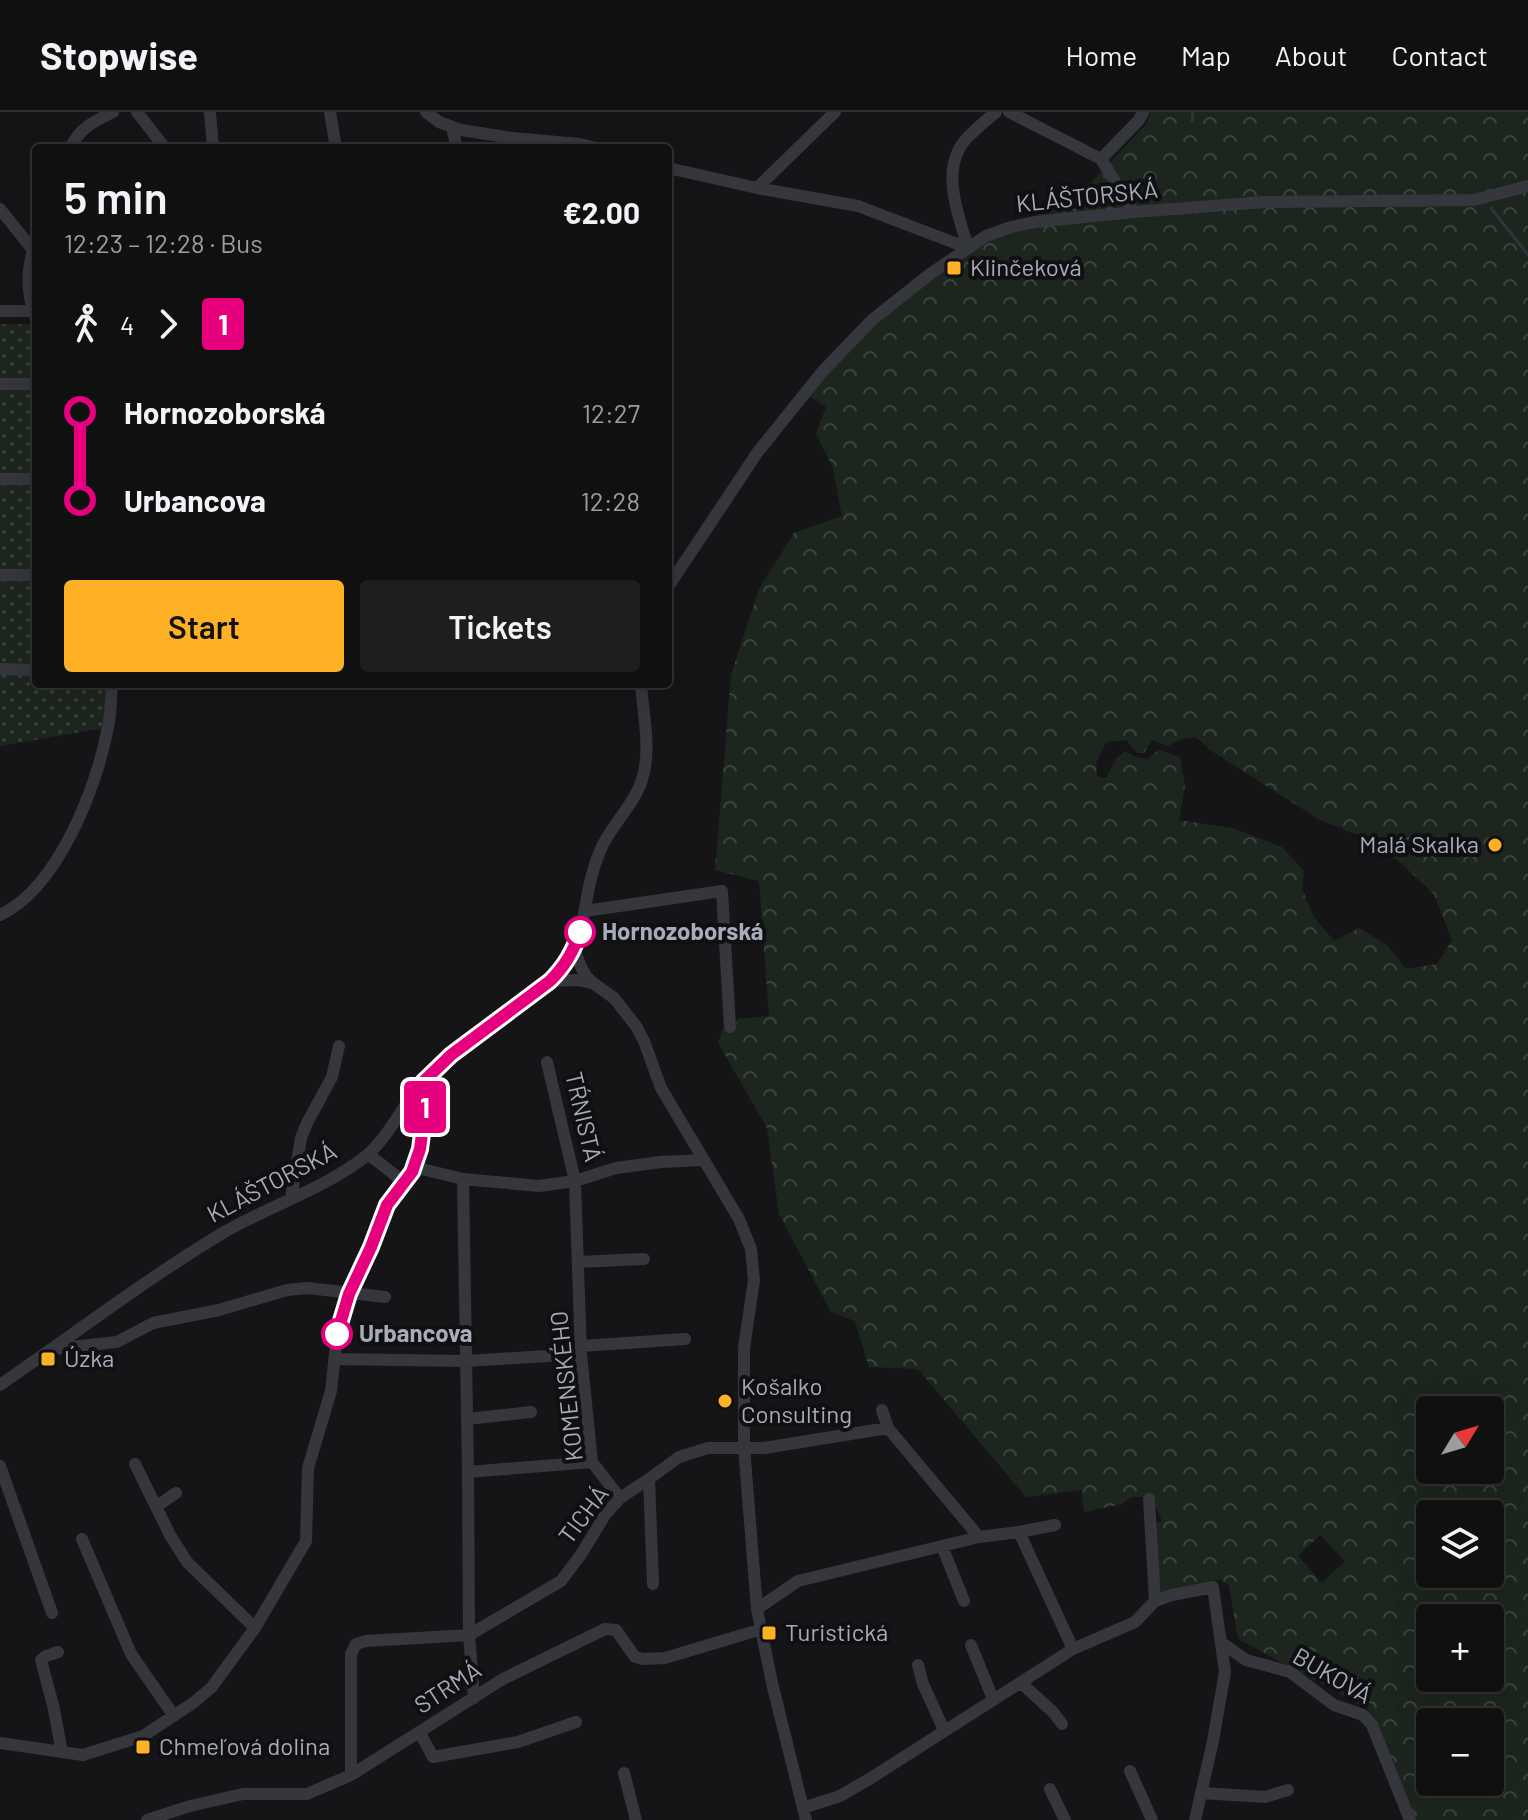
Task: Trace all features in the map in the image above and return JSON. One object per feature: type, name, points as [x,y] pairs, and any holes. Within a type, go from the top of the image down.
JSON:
[{"type":"street","points":[[72,144],[80,131],[113,112]]},
{"type":"street","points":[[137,112],[162,144]]},
{"type":"street","points":[[210,112],[213,144]]},
{"type":"street","points":[[330,112],[335,144]]},
{"type":"street","points":[[426,112],[452,128],[512,138],[580,144]]},
{"type":"street","points":[[757,188],[835,112]]},
{"type":"street","points":[[968,248],[951,182],[955,158],[965,139],[996,112]]},
{"type":"street","points":[[1009,112],[1101,159],[1134,212]]},
{"type":"street","points":[[1101,159],[1143,112]]},
{"type":"street","points":[[452,128],[456,144]]},
{"type":"street","points":[[512,138],[518,144]]},
{"type":"street","points":[[672,169],[858,206],[968,248]]},
{"type":"street","name":"KLÁŠTORSKÁ","points":[[672,581],[757,453],[822,372],[872,320],[930,274],[986,236],[1011,227],[1045,221],[1134,212],[1265,202],[1474,200],[1528,186]]},
{"type":"street","points":[[0,209],[32,244]]},
{"type":"street","points":[[32,256],[28,267],[28,289],[32,307]]},
{"type":"street","points":[[0,311],[32,316]]},
{"type":"street","points":[[0,384],[32,384]]},
{"type":"street","points":[[0,479],[32,479]]},
{"type":"street","points":[[0,575],[32,575]]},
{"type":"street","points":[[0,669],[32,670]]},
{"type":"street","points":[[0,915],[20,904],[60,856],[88,801],[108,727],[112,688]]},
{"type":"street","name":"KLÁŠTORSKÁ","points":[[0,1385],[225,1231],[329,1180],[368,1154],[423,1082],[451,1055],[550,981],[565,965],[574,948],[599,851],[635,796],[644,775],[646,752],[641,688]]},
{"type":"street","points":[[585,911],[722,891],[730,1027]]},
{"type":"street","points":[[574,948],[581,967],[593,983],[614,998],[636,1026],[661,1088],[739,1219],[751,1249],[754,1280],[744,1348],[744,1447],[757,1609],[804,1816],[871,1778],[1073,1649],[1135,1622],[1155,1601],[1213,1587],[1225,1672],[1195,1820]]},
{"type":"street","points":[[550,981],[593,983]]},
{"type":"street","points":[[291,1198],[301,1138],[332,1077],[339,1046]]},
{"type":"street","name":"TŔNISTÁ","points":[[547,1062],[575,1181]]},
{"type":"street","points":[[0,1743],[83,1755],[143,1736],[211,1688],[255,1628],[306,1541],[308,1468],[331,1391],[337,1335],[349,1294],[387,1205],[412,1172],[420,1149],[425,1111],[423,1082]]},
{"type":"street","points":[[368,1154],[403,1184]]},
{"type":"street","name":"TŔNISTÁ","points":[[412,1172],[422,1169],[463,1179],[539,1186],[575,1181],[616,1168],[703,1160]]},
{"type":"street","points":[[463,1179],[469,1635],[474,1698]]},
{"type":"street","name":"KOMENSKÉHO","points":[[575,1181],[581,1350],[592,1462],[620,1498]]},
{"type":"street","points":[[578,1262],[644,1259]]},
{"type":"street","points":[[50,1349],[117,1342],[153,1323],[219,1310],[287,1290],[308,1288],[385,1297]]},
{"type":"street","points":[[334,1359],[466,1361],[685,1339]]},
{"type":"street","points":[[882,1410],[888,1428],[979,1537]]},
{"type":"street","points":[[467,1419],[531,1412]]},
{"type":"street","name":"TICHÁ","points":[[469,1635],[561,1581],[620,1498],[679,1457],[708,1448],[764,1448],[888,1428]]},
{"type":"street","points":[[468,1472],[592,1462]]},
{"type":"street","points":[[135,1464],[187,1562],[255,1628]]},
{"type":"street","points":[[0,1466],[52,1613]]},
{"type":"street","points":[[649,1479],[653,1584]]},
{"type":"street","points":[[157,1506],[176,1493]]},
{"type":"street","points":[[1149,1499],[1155,1601]]},
{"type":"street","points":[[757,1609],[798,1581],[979,1537],[1055,1525]]},
{"type":"street","points":[[1019,1532],[1073,1649]]},
{"type":"street","points":[[82,1539],[131,1654],[174,1716]]},
{"type":"street","points":[[942,1546],[964,1601]]},
{"type":"street","name":"STRMÁ","points":[[147,1820],[243,1794],[307,1794],[351,1775],[503,1679],[605,1629],[616,1630],[635,1657],[643,1659],[665,1658],[762,1629]]},
{"type":"street","points":[[351,1775],[351,1654],[356,1644],[469,1635]]},
{"type":"street","name":"BUKOVÁ","points":[[1222,1643],[1246,1660],[1290,1672],[1334,1705],[1363,1715],[1372,1725],[1410,1820]]},
{"type":"street","points":[[971,1645],[993,1699]]},
{"type":"street","points":[[58,1652],[41,1660],[62,1752]]},
{"type":"street","points":[[918,1665],[923,1684],[944,1730]]},
{"type":"street","points":[[1021,1683],[1062,1724]]},
{"type":"street","points":[[420,1733],[433,1757],[518,1742],[576,1722]]},
{"type":"street","points":[[1130,1771],[1152,1820]]},
{"type":"street","points":[[624,1773],[636,1820]]},
{"type":"street","points":[[1050,1789],[1065,1820]]},
{"type":"street","points":[[1201,1793],[1265,1797],[1288,1790]]},
{"type":"green space","points":[[1150,112],[1528,112],[1528,1820],[1413,1820],[1368,1709],[1238,1639],[1229,1585],[1220,1579],[1161,1593],[1153,1524],[1162,1521],[1152,1497],[1131,1497],[1122,1504],[1084,1512],[1081,1490],[1026,1497],[918,1369],[869,1367],[855,1321],[831,1312],[779,1214],[767,1128],[718,1043],[723,1029],[735,1028],[737,1019],[769,1016],[759,881],[715,870],[731,675],[759,589],[794,533],[842,516],[833,468],[816,434],[826,407],[809,396],[851,346],[935,272],[1088,186],[1147,123]],"holes":[[[1196,737],[1210,750],[1320,820],[1379,843],[1434,894],[1452,940],[1437,964],[1406,969],[1387,945],[1359,928],[1334,941],[1314,917],[1302,889],[1304,871],[1282,847],[1232,828],[1179,820],[1185,786],[1180,757],[1159,750],[1148,759],[1125,751],[1116,759],[1106,778],[1097,776],[1096,763],[1106,742],[1126,740],[1137,753],[1144,753],[1152,740],[1167,746]],[[1320,1535],[1345,1561],[1322,1583],[1298,1556]]]},
{"type":"green space","points":[[0,324],[32,324],[32,688],[106,688],[104,728],[0,746]]},
{"type":"waterway","points":[[1192,121],[1193,112]]},
{"type":"waterway","points":[[1491,208],[1528,255]]},
{"type":"bus line","name":"1","points":[[337,1334],[349,1294],[387,1205],[412,1172],[420,1149],[425,1111],[423,1082],[451,1055],[550,981],[571,956],[580,932]]},
{"type":"place","name":"Klinčeková","points":[[954,268]]},
{"type":"place","name":"Malá Skalka","points":[[1495,845]]},
{"type":"place","name":"Hornozoborská","points":[[580,932]]},
{"type":"place","name":"Urbancova","points":[[337,1334]]},
{"type":"place","name":"Úzka","points":[[48,1359]]},
{"type":"place","name":"Košalko Consulting","points":[[725,1401]]},
{"type":"place","name":"Turistická","points":[[769,1633]]},
{"type":"place","name":"Chmeľová dolina","points":[[143,1747]]}]
